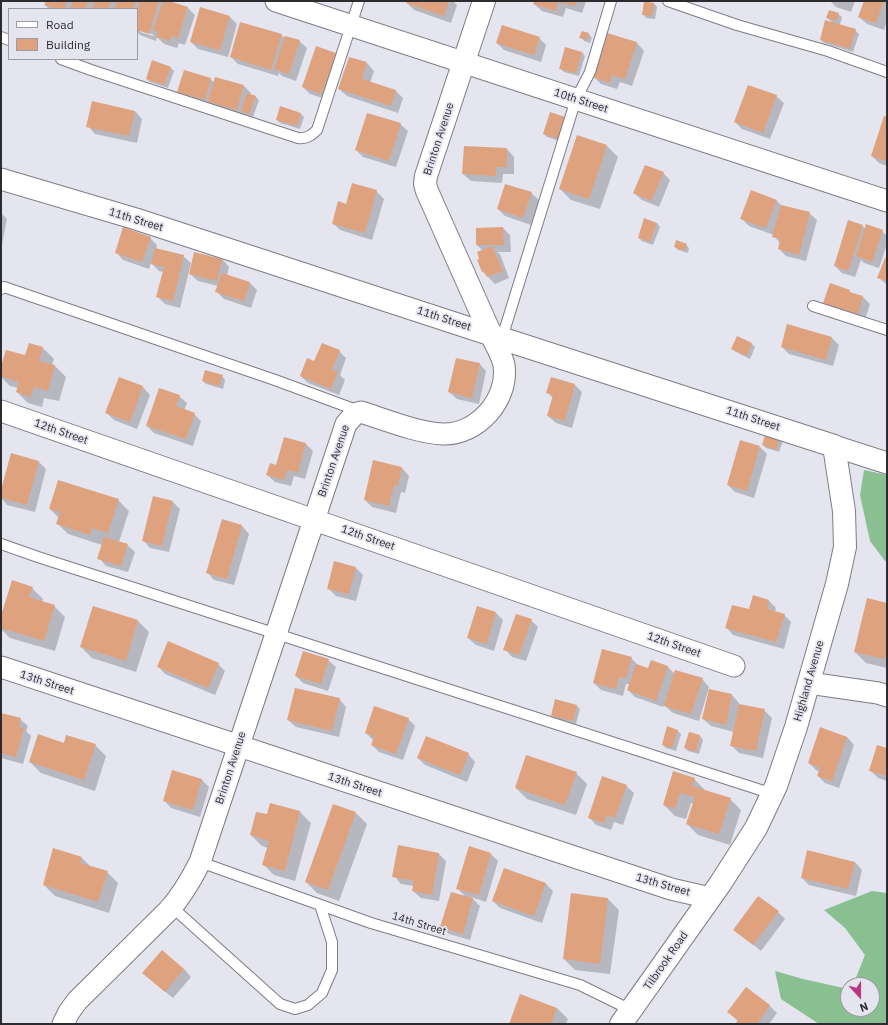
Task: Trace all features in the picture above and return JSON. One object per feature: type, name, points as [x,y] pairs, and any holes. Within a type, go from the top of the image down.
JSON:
[{"type":"street","name":"10th Street","points":[[276,1],[887,201]]},
{"type":"street","name":"Brinton Avenue","points":[[63,1024],[77,1001],[172,907],[190,883],[200,862],[346,424],[355,414],[361,412],[429,433],[459,433],[470,428],[484,418],[495,405],[502,389],[505,376],[504,364],[497,336],[426,184],[426,176],[484,1]]},
{"type":"street","name":"11th Street","points":[[1,178],[143,222],[887,463]]},
{"type":"street","name":"12th Street","points":[[1,411],[734,666]]},
{"type":"street","name":"Highland Avenue","points":[[710,898],[756,828],[773,794],[796,727],[837,584],[845,547],[844,511],[834,446]]},
{"type":"street","name":"13th Street","points":[[1,667],[671,889],[710,898]]},
{"type":"street","points":[[809,683],[878,693],[887,696]]},
{"type":"street","name":"Tilbrook Road","points":[[626,1017],[710,898]]},
{"type":"lane","points":[[64,60],[209,109],[298,138],[303,138],[313,135],[317,130],[359,1]]},
{"type":"lane","points":[[497,336],[576,99],[590,72],[611,1]]},
{"type":"lane","points":[[668,1],[737,25],[828,51],[887,72]]},
{"type":"lane","points":[[1,289],[4,287],[260,375],[361,412]]},
{"type":"lane","points":[[812,306],[887,330]]},
{"type":"lane","points":[[1,544],[773,794]]},
{"type":"lane","name":"14th Street","points":[[200,862],[371,923],[580,985],[626,1017]]},
{"type":"lane","points":[[172,907],[280,1004],[295,1009],[308,1005],[322,993],[332,970],[332,942],[320,904]]},
{"type":"green space","points":[[864,470],[887,475],[887,560],[885,561],[870,541],[860,495]]},
{"type":"green space","points":[[872,891],[887,893],[887,1024],[819,1024],[781,999],[775,971],[840,987],[840,1017],[880,1017],[880,977],[856,977],[865,955],[845,928],[824,910]]},
{"type":"building","points":[[46,1],[67,1],[64,8],[53,8],[44,5]]},
{"type":"building","points":[[68,1],[89,1],[86,8],[70,8],[72,2]]},
{"type":"building","points":[[94,1],[111,1],[109,8],[92,8]]},
{"type":"building","points":[[117,1],[136,1],[133,8],[114,8]]},
{"type":"building","points":[[140,1],[159,1],[149,34],[138,30],[138,8]]},
{"type":"building","points":[[163,1],[169,1],[188,7],[178,38],[171,36],[170,41],[156,37],[158,32],[153,30]]},
{"type":"building","points":[[407,1],[449,1],[444,16],[406,3]]},
{"type":"building","points":[[534,1],[577,1],[575,6],[558,2],[556,11],[533,4]]},
{"type":"building","points":[[644,1],[654,3],[652,16],[642,15]]},
{"type":"building","points":[[864,1],[884,1],[876,23],[858,17]]},
{"type":"building","points":[[200,7],[230,16],[220,50],[190,42]]},
{"type":"building","points":[[829,10],[839,13],[837,21],[826,18]]},
{"type":"building","points":[[825,20],[856,29],[850,49],[820,40]]},
{"type":"building","points":[[240,22],[282,34],[271,70],[230,57]]},
{"type":"building","points":[[502,25],[540,37],[534,55],[496,43]]},
{"type":"building","points":[[582,31],[589,33],[587,40],[579,38]]},
{"type":"building","points":[[607,33],[637,42],[625,79],[612,75],[610,83],[592,77]]},
{"type":"building","points":[[285,36],[300,40],[289,74],[274,69]]},
{"type":"building","points":[[316,46],[336,53],[322,94],[302,87]]},
{"type":"building","points":[[565,47],[582,52],[576,73],[559,69]]},
{"type":"building","points":[[349,57],[367,62],[362,79],[396,90],[391,106],[338,89]]},
{"type":"building","points":[[152,60],[171,67],[164,85],[146,79]]},
{"type":"building","points":[[184,70],[211,78],[205,100],[177,92]]},
{"type":"building","points":[[215,77],[244,85],[237,110],[208,102]]},
{"type":"building","points":[[748,85],[777,95],[763,133],[734,122]]},
{"type":"building","points":[[247,93],[256,96],[249,114],[241,111]]},
{"type":"building","points":[[92,101],[135,111],[129,136],[86,127]]},
{"type":"building","points":[[280,106],[301,113],[297,126],[276,120]]},
{"type":"building","points":[[550,112],[565,117],[558,139],[543,134]]},
{"type":"building","points":[[367,113],[401,123],[389,161],[355,150]]},
{"type":"building","points":[[884,116],[887,117],[886,161],[871,156]]},
{"type":"building","points":[[577,135],[607,145],[589,199],[559,189]]},
{"type":"building","points":[[464,146],[507,148],[507,167],[496,167],[496,176],[462,174]]},
{"type":"building","points":[[645,165],[664,172],[651,201],[633,193]]},
{"type":"building","points":[[352,183],[377,190],[365,233],[332,224],[338,201],[346,204]]},
{"type":"building","points":[[505,184],[532,192],[523,218],[497,209]]},
{"type":"building","points":[[751,190],[777,200],[766,228],[740,219]]},
{"type":"building","points":[[781,205],[810,212],[799,255],[778,249],[780,239],[772,237]]},
{"type":"building","points":[[644,218],[657,223],[650,242],[638,238]]},
{"type":"building","points":[[848,220],[863,225],[848,271],[834,266]]},
{"type":"building","points":[[866,224],[883,230],[872,262],[856,256]]},
{"type":"building","points":[[123,227],[151,237],[142,262],[115,253]]},
{"type":"building","points":[[503,227],[504,245],[476,245],[476,228]]},
{"type":"building","points":[[676,240],[687,244],[684,251],[674,247]]},
{"type":"building","points":[[492,246],[503,271],[487,277],[484,271],[482,272],[477,260],[479,259],[477,252]]},
{"type":"building","points":[[155,248],[184,255],[173,301],[156,297],[164,267],[151,264]]},
{"type":"building","points":[[194,252],[222,259],[217,281],[189,274]]},
{"type":"building","points":[[885,258],[887,258],[887,281],[877,278]]},
{"type":"building","points":[[222,273],[250,282],[244,301],[215,292]]},
{"type":"building","points":[[830,283],[850,290],[849,292],[863,296],[858,314],[823,303]]},
{"type":"building","points":[[787,324],[832,337],[826,360],[781,347]]},
{"type":"building","points":[[737,336],[752,343],[747,356],[731,349]]},
{"type":"building","points":[[29,343],[43,347],[39,361],[55,365],[48,391],[34,387],[31,397],[16,392],[19,382],[1,376],[1,366],[6,350],[25,355]]},
{"type":"building","points":[[322,343],[340,350],[332,370],[338,372],[331,389],[300,376],[307,358],[314,361]]},
{"type":"building","points":[[456,358],[480,363],[472,398],[448,392]]},
{"type":"building","points":[[205,370],[223,375],[219,386],[202,381]]},
{"type":"building","points":[[119,377],[143,386],[130,422],[105,413]]},
{"type":"building","points":[[551,377],[575,384],[565,421],[547,416],[553,395],[546,393]]},
{"type":"building","points":[[159,388],[180,395],[176,406],[195,413],[186,439],[146,426]]},
{"type":"building","points":[[766,432],[780,437],[776,450],[762,445]]},
{"type":"building","points":[[284,437],[306,443],[298,473],[287,470],[284,480],[266,475],[270,463],[276,465]]},
{"type":"building","points":[[740,440],[760,446],[747,491],[727,485]]},
{"type":"building","points":[[11,453],[39,461],[27,505],[1,498],[1,490]]},
{"type":"building","points":[[373,460],[402,467],[398,486],[394,485],[389,506],[364,500]]},
{"type":"building","points":[[58,480],[119,499],[108,533],[92,528],[90,535],[56,524],[60,512],[49,509]]},
{"type":"building","points":[[153,496],[173,501],[162,546],[142,541]]},
{"type":"building","points":[[222,519],[242,525],[227,579],[206,573]]},
{"type":"building","points":[[104,537],[128,544],[121,566],[97,559]]},
{"type":"building","points":[[334,561],[356,567],[349,594],[327,589]]},
{"type":"building","points":[[12,580],[33,587],[29,597],[55,605],[44,641],[1,628],[1,616]]},
{"type":"building","points":[[753,595],[769,600],[767,609],[785,614],[776,642],[725,628],[732,605],[749,609]]},
{"type":"building","points":[[867,598],[887,603],[887,652],[885,659],[854,652]]},
{"type":"building","points":[[93,606],[138,620],[126,661],[80,647]]},
{"type":"building","points":[[477,606],[496,612],[487,644],[467,638]]},
{"type":"building","points":[[516,614],[532,619],[519,655],[503,650]]},
{"type":"building","points":[[168,641],[219,663],[208,688],[157,667]]},
{"type":"building","points":[[602,649],[632,657],[626,678],[619,677],[616,689],[593,683]]},
{"type":"building","points":[[303,651],[329,659],[321,684],[295,676]]},
{"type":"building","points":[[651,660],[668,666],[656,701],[627,690],[636,664],[648,668]]},
{"type":"building","points":[[675,670],[703,678],[691,714],[664,706]]},
{"type":"building","points":[[295,688],[340,698],[332,731],[287,720]]},
{"type":"building","points":[[709,689],[732,694],[726,725],[702,719]]},
{"type":"building","points":[[555,699],[577,705],[573,721],[551,716]]},
{"type":"building","points":[[739,704],[765,709],[756,751],[730,746]]},
{"type":"building","points":[[374,706],[409,718],[396,754],[371,745],[374,737],[365,733]]},
{"type":"building","points":[[1,713],[21,718],[19,727],[24,728],[16,757],[1,753]]},
{"type":"building","points":[[667,726],[678,730],[672,748],[662,745]]},
{"type":"building","points":[[820,727],[847,737],[832,781],[817,776],[820,768],[808,763]]},
{"type":"building","points":[[689,732],[700,735],[696,752],[684,748]]},
{"type":"building","points":[[38,734],[64,743],[66,735],[96,744],[84,780],[29,762]]},
{"type":"building","points":[[426,736],[469,753],[460,775],[417,758]]},
{"type":"building","points":[[877,745],[887,748],[887,776],[869,771]]},
{"type":"building","points":[[526,755],[577,772],[565,805],[515,788]]},
{"type":"building","points":[[172,770],[202,779],[193,810],[163,801]]},
{"type":"building","points":[[673,771],[695,778],[692,786],[731,798],[719,834],[686,824],[695,797],[680,793],[675,809],[663,805]]},
{"type":"building","points":[[602,776],[627,785],[615,818],[607,815],[604,823],[588,818]]},
{"type":"building","points":[[270,803],[300,811],[285,871],[262,865],[269,841],[250,835],[256,812],[267,814]]},
{"type":"building","points":[[333,804],[356,812],[328,890],[305,882]]},
{"type":"building","points":[[398,845],[439,853],[432,895],[412,891],[414,881],[392,877]]},
{"type":"building","points":[[469,846],[491,853],[479,895],[456,889]]},
{"type":"building","points":[[53,848],[82,857],[80,863],[108,871],[98,902],[43,885]]},
{"type":"building","points":[[807,850],[855,862],[848,889],[801,878]]},
{"type":"building","points":[[504,868],[546,883],[534,916],[492,901]]},
{"type":"building","points":[[451,892],[473,898],[463,934],[440,927]]},
{"type":"building","points":[[571,893],[608,898],[600,964],[563,959]]},
{"type":"building","points":[[758,896],[779,911],[753,945],[733,930]]},
{"type":"building","points":[[162,950],[184,969],[165,992],[142,973]]},
{"type":"building","points":[[746,987],[770,1005],[757,1024],[735,1024],[738,1020],[727,1012]]},
{"type":"building","points":[[520,994],[557,1008],[551,1024],[509,1024]]}]
